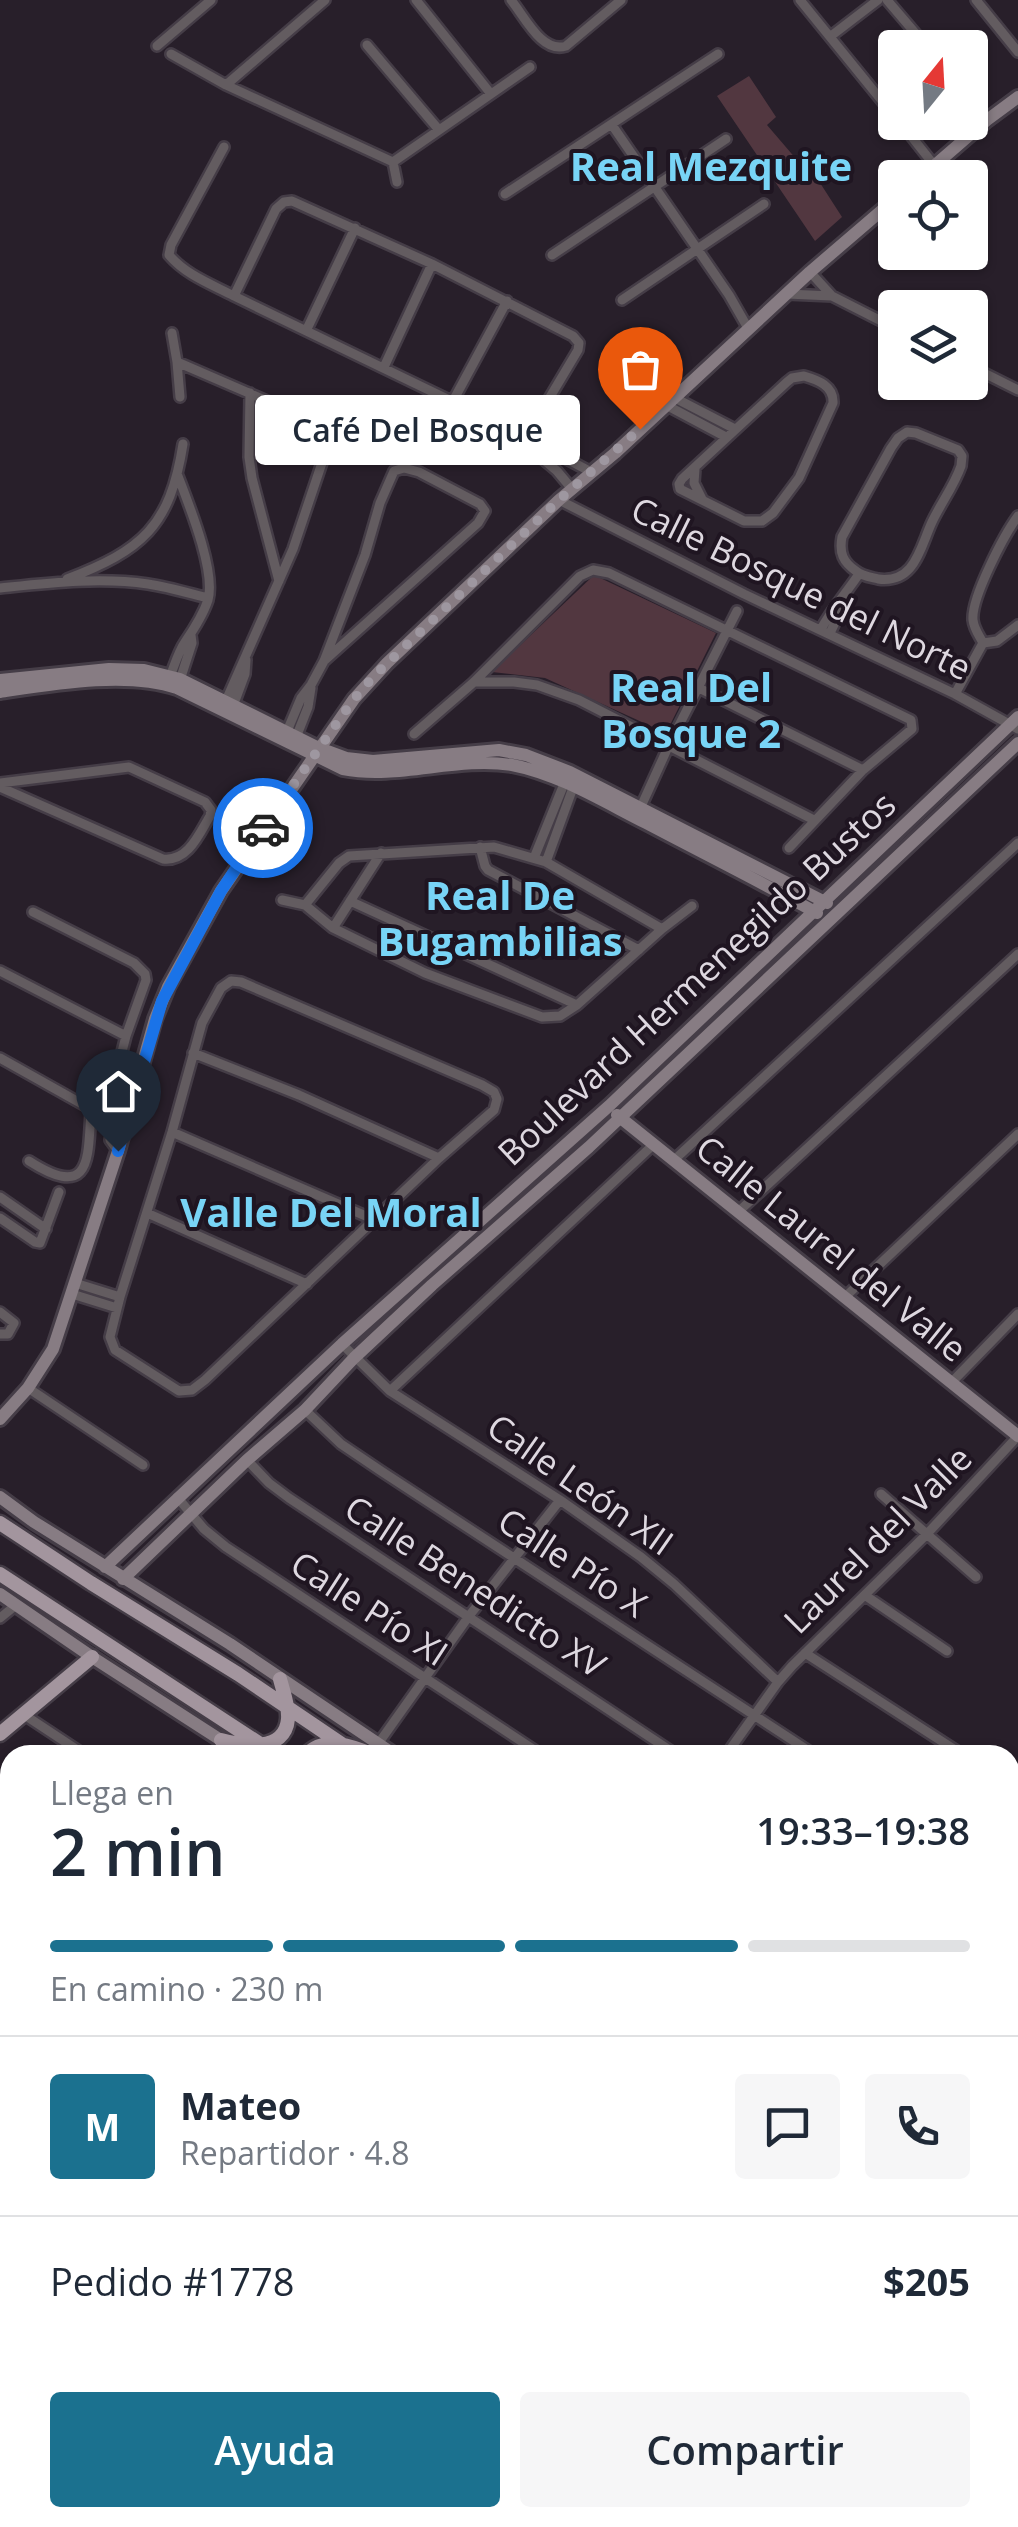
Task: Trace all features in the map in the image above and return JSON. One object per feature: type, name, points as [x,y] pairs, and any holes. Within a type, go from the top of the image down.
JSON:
[{"type":"main road","points":[[0,1512],[18,1536]]},
{"type":"main road","points":[[0,1523],[238,1674],[340,1744]]},
{"type":"main road","points":[[0,1574],[262,1745]]},
{"type":"main road","points":[[0,1734],[92,1657]]},
{"type":"main road","points":[[221,1740],[262,1745],[276,1740],[288,1717],[280,1678]]},
{"type":"main road","points":[[328,1745],[347,1745]]},
{"type":"street","points":[[157,46],[211,0]]},
{"type":"street","points":[[226,85],[326,0]]},
{"type":"street","points":[[416,0],[492,94]]},
{"type":"street","points":[[511,0],[547,44],[556,48],[566,46],[621,0]]},
{"type":"street","points":[[800,0],[878,96]]},
{"type":"street","points":[[830,36],[878,0]]},
{"type":"street","points":[[887,0],[913,30]]},
{"type":"street","points":[[976,0],[1018,52]]},
{"type":"street","points":[[367,45],[439,130]]},
{"type":"street","points":[[171,54],[226,85],[394,162]]},
{"type":"street","points":[[505,194],[718,54]]},
{"type":"street","points":[[394,162],[530,68]]},
{"type":"street","points":[[988,119],[1018,98]]},
{"type":"street","points":[[612,124],[749,330]]},
{"type":"street","points":[[552,255],[726,139]]},
{"type":"street","points":[[913,140],[929,160]]},
{"type":"street","points":[[941,160],[964,140]]},
{"type":"street","points":[[224,147],[169,255],[189,273],[514,433],[572,489]]},
{"type":"street","points":[[394,162],[396,182]]},
{"type":"street","points":[[234,296],[276,209],[288,201],[432,264],[578,341],[578,350],[524,440]]},
{"type":"street","points":[[622,300],[764,204]]},
{"type":"street","points":[[0,1419],[28,1388],[53,1349],[168,988],[221,891],[354,699],[559,500],[878,214]]},
{"type":"street","points":[[306,331],[356,228]]},
{"type":"street","points":[[384,367],[432,264]]},
{"type":"street","points":[[810,272],[832,296],[878,319]]},
{"type":"street","points":[[787,294],[832,296]]},
{"type":"street","points":[[453,401],[506,301]]},
{"type":"street","points":[[172,332],[180,397]]},
{"type":"street","points":[[177,362],[318,423],[326,428],[330,440],[299,534],[246,660],[245,674],[228,707]]},
{"type":"street","points":[[988,375],[1018,390]]},
{"type":"street","points":[[792,378],[817,380],[833,396],[799,478],[768,518],[753,523],[679,486],[682,478],[735,430],[792,378]]},
{"type":"street","points":[[250,393],[252,478],[279,582]]},
{"type":"street","points":[[669,401],[735,430]]},
{"type":"street","points":[[669,401],[726,438]]},
{"type":"street","points":[[907,432],[916,433],[958,450],[962,460],[958,475],[911,569],[885,580],[858,574],[844,560],[842,538],[898,438],[907,432]]},
{"type":"street","points":[[524,440],[591,472]]},
{"type":"street","points":[[62,581],[107,564],[143,540],[161,516],[178,476],[184,444]]},
{"type":"street","points":[[290,738],[301,698],[324,661],[394,471],[404,468],[419,472],[480,504],[485,511],[478,524],[324,661]]},
{"type":"street","points":[[174,682],[208,598],[209,572],[178,476]]},
{"type":"street","name":"Calle Bosque del Norte","points":[[559,500],[1015,723]]},
{"type":"street","points":[[983,642],[972,616],[990,567],[1018,516]]},
{"type":"street","points":[[414,734],[474,682],[586,571],[608,573],[911,720],[912,729],[864,770],[789,848]]},
{"type":"street","points":[[825,632],[858,574]]},
{"type":"street","points":[[0,588],[62,581],[144,584],[208,598]]},
{"type":"street","points":[[638,813],[736,611]]},
{"type":"street","points":[[983,642],[997,641],[1018,624]]},
{"type":"street","points":[[955,694],[983,642]]},
{"type":"street","points":[[0,680],[109,669],[144,670],[290,738],[343,770],[507,764],[571,780],[835,915]]},
{"type":"street","points":[[0,692],[120,679],[174,682]]},
{"type":"street","points":[[474,682],[514,682],[579,700],[814,820]]},
{"type":"street","points":[[700,688],[864,770]]},
{"type":"street","name":"Boulevard Hermenegildo Bustos","points":[[104,1567],[342,1344],[608,1106],[1015,723]]},
{"type":"street","name":"Boulevard Hermenegildo Bustos","points":[[124,1578],[305,1410],[354,1358],[620,1118],[1018,744]]},
{"type":"street","points":[[129,767],[200,799],[208,806],[210,816],[178,859],[163,860],[0,785],[129,767]]},
{"type":"street","points":[[534,858],[571,780]]},
{"type":"street","points":[[546,862],[571,780]]},
{"type":"street","points":[[674,1160],[1018,843]]},
{"type":"street","points":[[480,847],[488,870],[639,950]]},
{"type":"street","points":[[305,906],[344,858],[356,854],[504,848],[546,862],[662,929]]},
{"type":"street","points":[[333,928],[380,852]]},
{"type":"street","points":[[758,874],[788,896],[818,906]]},
{"type":"street","points":[[788,896],[797,912],[795,930]]},
{"type":"street","points":[[282,900],[305,906],[333,928],[425,972],[532,1015],[551,1018],[577,1005],[692,906]]},
{"type":"street","points":[[350,901],[577,1005]]},
{"type":"street","points":[[28,1161],[59,1177],[76,1176],[87,1160],[90,1109],[95,1093],[113,1084],[145,986],[145,974],[134,963],[32,912]]},
{"type":"street","points":[[738,1212],[1018,954]]},
{"type":"street","points":[[0,970],[126,1036]]},
{"type":"street","points":[[236,981],[490,1088],[498,1099],[494,1110],[205,1380],[186,1392],[175,1389],[116,1350],[110,1338],[192,1052],[215,997],[225,983],[236,981]]},
{"type":"street","points":[[192,1052],[439,1158]]},
{"type":"street","points":[[0,1058],[90,1109],[115,1118]]},
{"type":"street","points":[[118,1151],[110,1140],[115,1118],[120,1106],[132,1101]]},
{"type":"street","name":"Calle Laurel del Valle","points":[[608,1106],[1018,1436]]},
{"type":"street","points":[[172,1132],[375,1220]]},
{"type":"street","points":[[845,1297],[1018,1134]]},
{"type":"street","points":[[390,1391],[654,1145]]},
{"type":"street","points":[[0,1218],[40,1243],[59,1192]]},
{"type":"street","points":[[0,1197],[46,1229]]},
{"type":"street","points":[[147,1213],[307,1284]]},
{"type":"street","points":[[73,1289],[118,1302]]},
{"type":"street","points":[[0,1312],[14,1324],[8,1334],[0,1334]]},
{"type":"street","points":[[951,1383],[1018,1314]]},
{"type":"street","name":"Calle León XII","points":[[342,1344],[390,1391],[560,1500],[658,1570],[778,1682]]},
{"type":"street","points":[[28,1388],[143,1464]]},
{"type":"street","name":"Calle Pío X","points":[[305,1410],[341,1444],[801,1745]]},
{"type":"street","name":"Laurel del Valle","points":[[733,1745],[778,1682],[926,1536],[1018,1436]]},
{"type":"street","name":"Calle Benedicto XV","points":[[247,1460],[276,1489],[663,1745]]},
{"type":"street","points":[[881,1494],[976,1576]]},
{"type":"street","points":[[0,1496],[34,1522],[280,1678],[371,1745]]},
{"type":"street","name":"Calle Pío XI","points":[[177,1497],[226,1547],[527,1745]]},
{"type":"street","points":[[379,1745],[469,1616],[560,1500]]},
{"type":"street","points":[[0,1594],[229,1745]]},
{"type":"street","points":[[866,1596],[947,1651]]},
{"type":"street","points":[[0,1618],[16,1605]]},
{"type":"street","points":[[805,1653],[947,1745]]},
{"type":"street","points":[[23,1714],[70,1745]]},
{"type":"shaded area","points":[[749,76],[776,117],[767,125],[809,174],[813,172],[842,217],[815,241],[717,96]]},
{"type":"shaded area","points":[[594,575],[716,633],[666,733],[545,678],[492,672]]},
{"type":"way so far","points":[[263,828],[374,676],[559,500],[640,429]]},
{"type":"place","name":"Café Del Bosque","points":[[640,429]]},
{"type":"district","name":"Real Mezquite","points":[[711,167]]},
{"type":"district","name":"Real Del Bosque 2","points":[[691,711]]},
{"type":"district","name":"Real De Bugambilias","points":[[500,919]]},
{"type":"district","name":"Valle Del Moral","points":[[331,1213]]},
{"type":"route","points":[[118,1151],[162,1001],[221,891],[263,828]]}]
